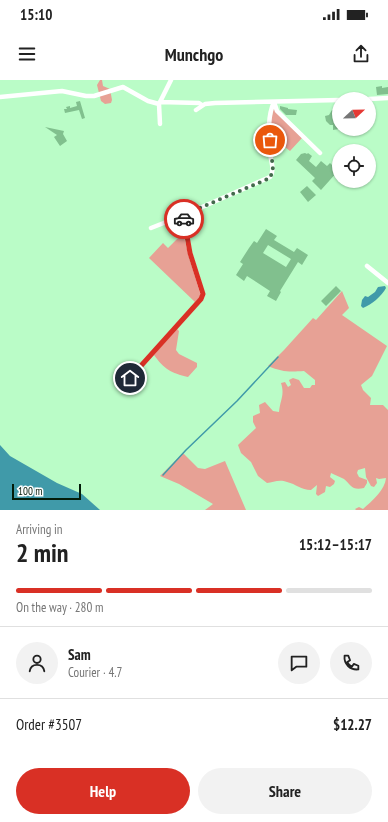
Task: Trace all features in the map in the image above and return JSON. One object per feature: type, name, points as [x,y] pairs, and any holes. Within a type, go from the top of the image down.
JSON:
[{"type":"street","points":[[160,124],[160,103],[171,80]]},
{"type":"street","points":[[0,97],[62,91],[86,96],[94,96],[123,87],[148,101],[160,103],[198,103],[202,106]]},
{"type":"street","points":[[376,99],[388,98]]},
{"type":"street","points":[[196,110],[202,106],[215,103],[332,100]]},
{"type":"street","points":[[274,102],[277,111],[320,153]]},
{"type":"street","points":[[151,228],[270,178],[273,170],[270,154],[269,127],[274,102]]},
{"type":"street","points":[[130,378],[201,299],[203,294],[189,248],[184,215]]},
{"type":"street","points":[[367,266],[388,283]]},
{"type":"shaded area","points":[[100,80],[102,80],[103,86],[110,89],[112,100],[111,103],[105,104],[101,101],[97,85]]},
{"type":"shaded area","points":[[274,107],[302,138],[290,151],[271,136],[271,120]]},
{"type":"shaded area","points":[[183,233],[190,261],[202,295],[195,302],[149,258],[163,243],[168,248]]},
{"type":"shaded area","points":[[342,291],[349,308],[342,315],[387,346],[372,376],[361,385],[363,390],[371,398],[370,405],[383,405],[388,410],[388,510],[355,509],[359,507],[363,509],[378,495],[386,478],[376,478],[377,483],[374,487],[371,486],[366,477],[365,468],[358,470],[357,473],[359,477],[367,480],[364,488],[354,488],[344,479],[331,473],[330,477],[335,481],[334,484],[330,487],[326,486],[325,492],[318,496],[316,494],[317,485],[311,490],[304,489],[284,481],[267,483],[258,476],[251,462],[241,453],[238,445],[256,428],[253,422],[253,416],[260,413],[259,405],[265,402],[273,411],[279,412],[282,394],[281,383],[285,382],[288,387],[291,385],[289,380],[293,378],[299,380],[304,388],[310,388],[312,385],[315,385],[315,380],[304,371],[286,371],[268,366],[313,318],[316,320]]},
{"type":"shaded area","points":[[176,328],[179,331],[176,350],[179,354],[197,363],[197,367],[188,377],[168,370],[154,355]]},
{"type":"shaded area","points":[[183,453],[198,468],[205,469],[225,461],[246,510],[205,510],[213,504],[179,484],[160,476]]},
{"type":"water","points":[[385,286],[386,288],[376,300],[363,308],[361,306],[362,300],[365,296],[368,297],[375,292],[378,287]]},
{"type":"water","points":[[0,445],[10,456],[57,483],[82,494],[100,510],[0,510]]},
{"type":"building","points":[[382,86],[382,88],[388,87],[388,94],[377,95],[376,87]]},
{"type":"building","points":[[80,101],[85,118],[82,119],[79,110],[65,113],[64,109],[67,109],[66,107],[70,106],[70,108],[77,106],[76,102]]},
{"type":"building","points":[[280,106],[297,110],[296,115],[286,115],[280,109]]},
{"type":"building","points":[[332,110],[332,125],[326,121],[325,116],[329,115]]},
{"type":"building","points":[[45,127],[64,131],[63,134],[67,141],[60,146],[54,137],[57,135]]},
{"type":"building","points":[[308,153],[312,156],[309,161],[316,167],[321,161],[327,166],[330,163],[332,165],[332,178],[321,190],[312,181],[315,178],[296,160],[301,154]]},
{"type":"building","points":[[307,186],[316,195],[308,202],[300,192]]},
{"type":"building","points":[[266,229],[277,236],[274,240],[294,252],[297,248],[308,255],[302,265],[298,262],[280,291],[281,292],[276,301],[267,296],[270,291],[247,276],[244,281],[236,275],[243,264],[240,262],[249,248],[254,241],[257,243]],"holes":[[[268,245],[291,259],[286,267],[263,253]]]},
{"type":"building","points":[[336,286],[341,291],[326,306],[321,301]]},
{"type":"waterway","points":[[163,475],[186,450],[237,401],[278,357]]},
{"type":"way so far","points":[[184,219],[184,215],[188,213],[270,178],[273,170],[270,154],[270,140]]},
{"type":"route","points":[[130,378],[201,299],[203,294],[203,290],[190,253],[184,219]]}]
